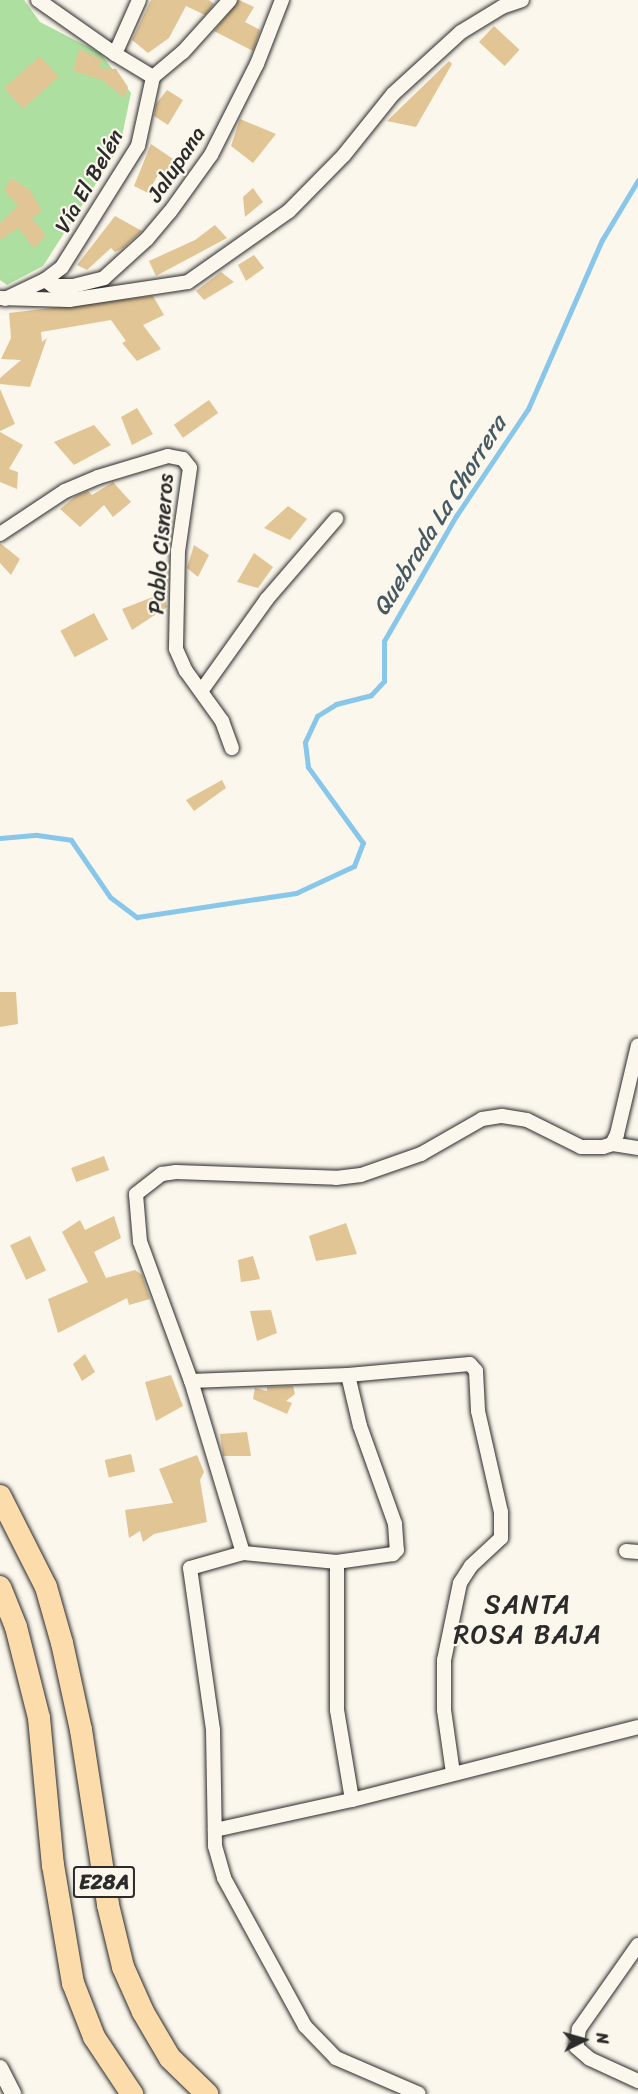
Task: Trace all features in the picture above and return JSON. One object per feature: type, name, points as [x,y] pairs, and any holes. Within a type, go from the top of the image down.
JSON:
[{"type":"highway","name":"E28A","points":[[0,1496],[46,1587],[62,1643],[81,1730],[108,1905],[123,1967],[143,2012],[170,2058],[207,2094]]},
{"type":"highway","name":"E28A","points":[[0,1587],[16,1628],[39,1718],[53,1866],[73,1983],[94,2037],[132,2094]]},
{"type":"street","points":[[38,0],[115,54],[153,77],[183,52],[230,0]]},
{"type":"street","points":[[115,54],[139,0]]},
{"type":"street","name":"Jalupana","points":[[45,280],[53,286],[73,286],[104,278],[147,239],[170,212],[211,155],[257,64],[282,0]]},
{"type":"street","points":[[1,301],[69,300],[188,282],[289,211],[344,155],[393,94],[461,32],[502,7],[522,0]]},
{"type":"street","name":"Vía El Belén","points":[[1,301],[45,280],[62,267],[138,146],[153,77]]},
{"type":"street","name":"Pablo Cisneros","points":[[0,534],[65,491],[98,477],[168,456],[183,459],[190,468],[178,551],[176,650],[186,671],[202,690],[222,721],[232,748]]},
{"type":"street","points":[[202,690],[267,599],[336,519]]},
{"type":"street","points":[[612,1144],[638,1045]]},
{"type":"street","points":[[243,1553],[191,1381],[140,1242],[135,1211],[136,1194],[162,1174],[336,1178],[361,1175],[420,1154],[482,1119],[502,1116],[527,1120],[581,1147],[612,1144],[638,1148]]},
{"type":"street","points":[[191,1381],[348,1375],[470,1364],[476,1371],[478,1411],[501,1512],[501,1538],[471,1566],[460,1583],[444,1660],[444,1710],[453,1773]]},
{"type":"street","points":[[348,1375],[360,1426],[377,1467],[398,1540],[393,1554],[337,1562],[243,1553],[190,1568],[213,1730],[214,1830],[224,1878],[305,2026],[336,2058],[419,2094]]},
{"type":"street","points":[[337,1562],[337,1710],[352,1800]]},
{"type":"street","points":[[214,1830],[352,1800],[638,1727]]},
{"type":"street","points":[[638,1945],[579,2030],[576,2047],[590,2059],[638,2081]]},
{"type":"street","points":[[0,2068],[13,2094]]},
{"type":"green space","points":[[0,0],[24,0],[40,22],[100,53],[131,93],[120,146],[43,266],[7,285],[0,280]]},
{"type":"building","points":[[151,0],[209,0],[214,4],[205,15],[186,6],[169,38],[148,53],[132,40]]},
{"type":"building","points":[[239,0],[254,7],[245,22],[260,30],[253,51],[214,31]]},
{"type":"building","points":[[494,26],[520,50],[505,66],[479,42]]},
{"type":"building","points":[[79,49],[102,59],[99,68],[116,69],[128,87],[125,98],[102,80],[73,71]]},
{"type":"building","points":[[40,56],[59,77],[23,109],[4,88]]},
{"type":"building","points":[[449,61],[452,64],[416,127],[387,121]]},
{"type":"building","points":[[167,90],[183,100],[168,125],[154,116],[156,104]]},
{"type":"building","points":[[240,119],[276,134],[253,163],[231,146]]},
{"type":"building","points":[[151,144],[176,161],[176,170],[165,179],[159,173],[148,193],[134,186]]},
{"type":"building","points":[[11,178],[30,190],[42,211],[32,218],[46,235],[34,248],[18,228],[0,240],[0,223],[18,206],[4,190]]},
{"type":"building","points":[[253,188],[263,202],[245,217],[243,197]]},
{"type":"building","points":[[115,216],[142,231],[123,248],[115,252],[111,248],[87,270],[77,265]]},
{"type":"building","points":[[215,225],[227,238],[156,276],[149,261],[195,240]]},
{"type":"building","points":[[254,255],[264,268],[246,281],[238,265]]},
{"type":"building","points":[[221,272],[234,282],[204,300],[196,291]]},
{"type":"building","points":[[153,296],[164,315],[143,325],[161,349],[137,361],[122,343],[126,341],[111,320],[41,332],[42,342],[47,338],[30,387],[0,384],[0,378],[21,360],[1,359],[11,338],[9,313]]},
{"type":"building","points":[[0,389],[15,424],[0,431]]},
{"type":"building","points":[[209,400],[218,413],[183,438],[174,425]]},
{"type":"building","points":[[137,408],[153,434],[132,445],[121,417]]},
{"type":"building","points":[[94,425],[111,445],[74,465],[54,442]]},
{"type":"building","points":[[0,432],[23,445],[9,469],[18,472],[17,489],[0,482]]},
{"type":"building","points":[[113,482],[131,502],[113,517],[104,505],[80,527],[60,509],[76,496],[88,491],[92,495]]},
{"type":"building","points":[[288,506],[307,519],[290,540],[264,528]]},
{"type":"building","points":[[0,543],[20,559],[11,575],[0,563]]},
{"type":"building","points":[[194,545],[209,555],[198,577],[187,568]]},
{"type":"building","points":[[254,553],[273,567],[258,588],[237,582]]},
{"type":"building","points":[[163,593],[167,607],[132,630],[122,609]]},
{"type":"building","points":[[94,613],[108,639],[75,657],[60,631]]},
{"type":"building","points":[[222,780],[226,788],[194,811],[186,800]]},
{"type":"building","points":[[0,992],[16,992],[18,1024],[0,1027]]},
{"type":"building","points":[[104,1156],[109,1170],[76,1182],[71,1168]]},
{"type":"building","points":[[114,1216],[121,1238],[94,1252],[106,1278],[135,1270],[142,1275],[150,1299],[129,1305],[127,1298],[58,1333],[48,1299],[88,1282],[62,1232],[80,1220],[85,1230]]},
{"type":"building","points":[[346,1223],[357,1254],[316,1261],[309,1236]]},
{"type":"building","points":[[30,1236],[46,1270],[26,1280],[10,1245]]},
{"type":"building","points":[[253,1256],[260,1279],[241,1282],[238,1260]]},
{"type":"building","points":[[271,1310],[277,1333],[257,1341],[250,1311]]},
{"type":"building","points":[[85,1354],[95,1372],[82,1381],[73,1364]]},
{"type":"building","points":[[171,1375],[183,1406],[156,1421],[145,1382]]},
{"type":"building","points":[[293,1386],[295,1394],[286,1401],[292,1403],[287,1414],[253,1399],[255,1388],[267,1391],[267,1387]]},
{"type":"building","points":[[247,1432],[251,1456],[223,1456],[220,1434]]},
{"type":"building","points":[[131,1454],[135,1472],[109,1478],[105,1460]]},
{"type":"building","points":[[197,1455],[204,1472],[200,1480],[207,1522],[154,1534],[143,1542],[140,1531],[129,1538],[125,1510],[173,1503],[159,1469]]},
{"type":"waterway","name":"Quebrada La Chorrera","points":[[0,838],[37,835],[71,840],[110,897],[137,917],[296,893],[354,866],[363,843],[308,767],[305,742],[317,716],[336,704],[371,695],[384,681],[384,641],[456,516],[528,409],[602,240],[638,180]]},
{"type":"district","name":"SANTA ROSA BAJA","points":[[528,1620]]}]
